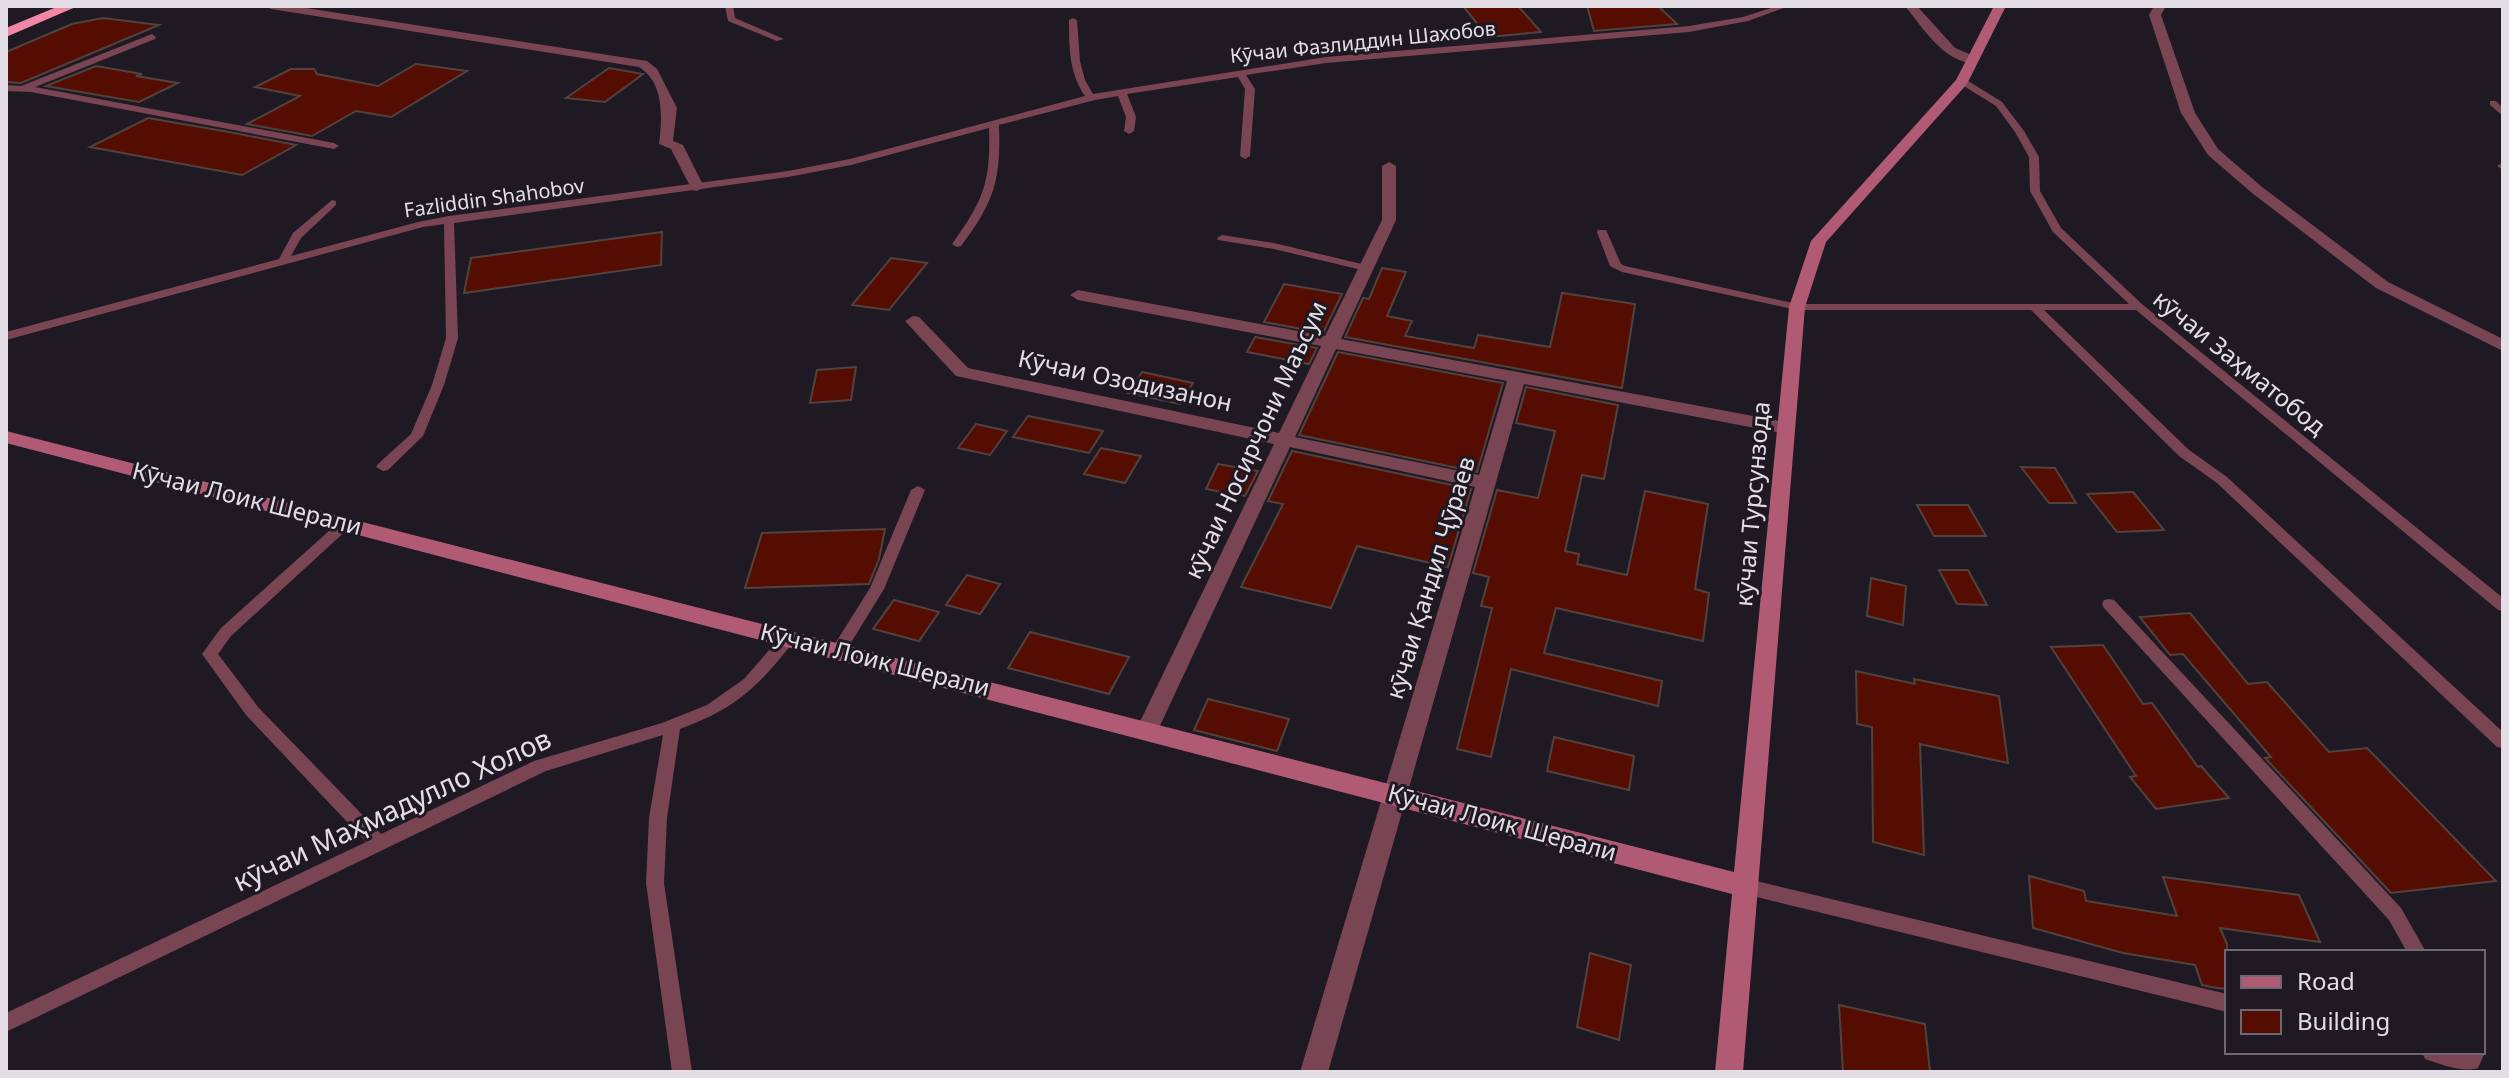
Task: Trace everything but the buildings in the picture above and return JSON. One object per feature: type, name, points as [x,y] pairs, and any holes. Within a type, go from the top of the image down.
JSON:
[{"type":"highway","points":[[6,22],[46,6]]},
{"type":"highway","points":[[6,33],[71,6]]},
{"type":"main road","name":"кӯчаи Турсунзода","points":[[1729,1072],[1797,307],[1819,241],[1962,81],[2000,6]]},
{"type":"main road","name":"Кӯчаи Лоик Шерали","points":[[6,437],[1744,886]]},
{"type":"street","points":[[271,6],[633,61],[651,69],[670,108],[666,144],[676,145],[697,187]]},
{"type":"street","points":[[1911,6],[1951,51],[1972,60]]},
{"type":"street","points":[[2160,6],[2155,15],[2188,113],[2213,152],[2257,190],[2382,285],[2503,346]]},
{"type":"street","name":"кӯчаи Носирчони Маъсум","points":[[1147,730],[1389,220],[1389,166]]},
{"type":"street","points":[[1078,295],[1786,428]]},
{"type":"street","name":"Кӯчаи Озодизанон","points":[[913,321],[962,372],[1487,483]]},
{"type":"street","name":"кӯчаи Қандил Ҷӯраев","points":[[1314,1072],[1517,377]]},
{"type":"lane","points":[[729,6],[731,19],[780,39]]},
{"type":"lane","name":"Кӯчаи Фазлиддин Шахобов","points":[[994,122],[1091,98],[1240,72],[1363,56],[1689,29],[1745,19],[1785,6]]},
{"type":"lane","points":[[1073,20],[1077,68],[1082,87],[1091,98]]},
{"type":"lane","points":[[23,88],[152,37]]},
{"type":"lane","points":[[1240,72],[1250,89],[1245,156]]},
{"type":"lane","points":[[1962,81],[1999,104],[2019,131],[2034,157],[2035,191],[2057,230],[2139,307]]},
{"type":"lane","points":[[6,88],[23,88],[334,146]]},
{"type":"lane","points":[[1122,93],[1131,117],[1129,131]]},
{"type":"lane","points":[[2493,103],[2503,113]]},
{"type":"lane","points":[[957,244],[989,199],[995,170],[994,122]]},
{"type":"lane","name":"Fazliddin Shahobov","points":[[6,336],[284,260],[449,219],[697,187],[851,162],[994,122]]},
{"type":"lane","points":[[284,260],[288,244],[332,203]]},
{"type":"lane","points":[[383,467],[417,436],[438,385],[452,338],[449,219]]},
{"type":"lane","name":"кӯчаи Заҳматобод","points":[[1602,232],[1616,266],[1622,269],[1797,307],[2139,307],[2503,606]]},
{"type":"lane","points":[[1222,238],[1274,246],[1366,268]]},
{"type":"lane","points":[[2034,307],[2184,453],[2222,480],[2503,742]]},
{"type":"lane","points":[[839,650],[877,589],[918,490]]},
{"type":"lane","points":[[345,524],[226,632],[210,654],[252,711],[378,843]]},
{"type":"lane","points":[[2109,604],[2395,914],[2416,950]]},
{"type":"lane","name":"кӯчаи Маҳмадулло Холов","points":[[6,1023],[553,760],[673,724],[733,697],[766,666],[789,637]]},
{"type":"lane","points":[[673,724],[658,818],[655,883],[682,1072]]},
{"type":"lane","points":[[1744,886],[2225,1003]]},
{"type":"lane","points":[[2441,1054],[2471,1061],[2474,1054]]}]
